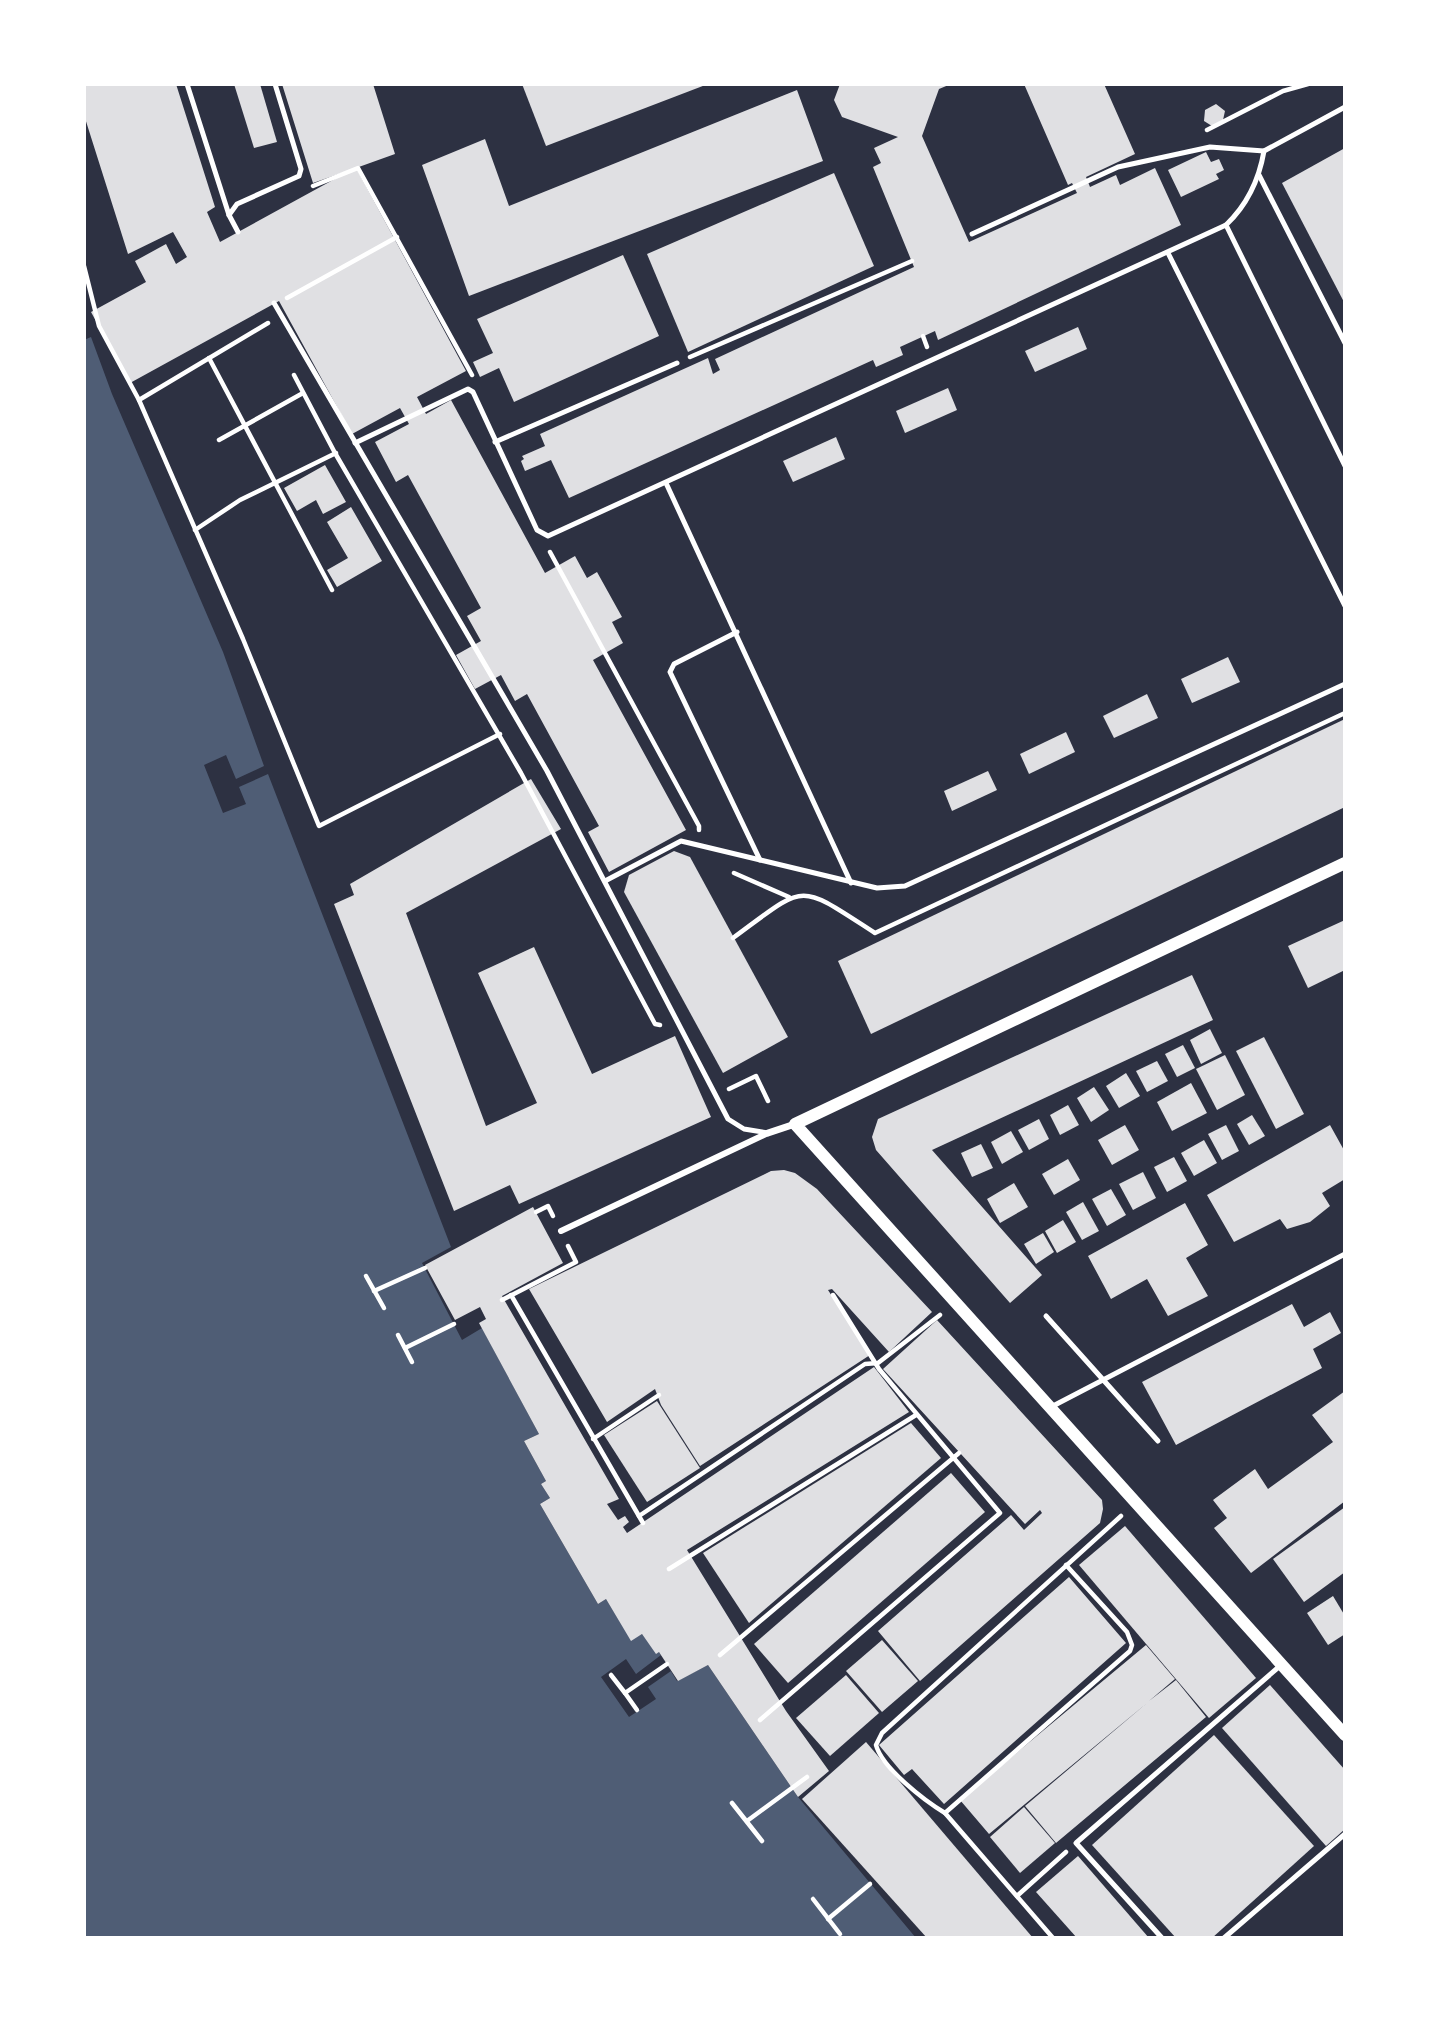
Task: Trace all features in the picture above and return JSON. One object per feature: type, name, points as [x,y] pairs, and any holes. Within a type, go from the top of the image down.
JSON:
[{"type":"street","points":[[561,1231],[768,1133],[795,1124],[1345,863]]},
{"type":"street","points":[[795,1124],[1345,1735]]},
{"type":"lane","points":[[187,84],[229,215],[238,232]]},
{"type":"lane","points":[[229,215],[237,204],[299,176],[275,84]]},
{"type":"lane","points":[[972,234],[1118,167],[1210,147],[1264,151],[1345,107]]},
{"type":"lane","points":[[355,443],[468,389],[472,392],[541,535],[558,532],[1226,225],[1238,214],[1259,175],[1264,151]]},
{"type":"lane","points":[[1259,175],[1345,343]]},
{"type":"lane","points":[[1226,225],[1345,466]]},
{"type":"lane","points":[[1168,253],[1345,606]]},
{"type":"lane","points":[[274,304],[519,724],[605,881],[728,1119],[744,1129],[768,1133]]},
{"type":"lane","points":[[495,442],[677,363]]},
{"type":"lane","points":[[666,484],[737,632],[851,883]]},
{"type":"lane","points":[[737,632],[674,664],[670,672],[760,860]]},
{"type":"lane","points":[[605,881],[681,841],[851,883],[877,888],[905,886],[1345,684]]},
{"type":"lane","points":[[1051,1408],[1345,1254]]},
{"type":"lane","points":[[1046,1316],[1158,1441]]},
{"type":"lane","points":[[1162,1938],[1076,1843],[1282,1664]]},
{"type":"lane","points":[[1224,1938],[1345,1834]]},
{"type":"path","points":[[300,172],[313,187],[358,168],[473,372],[468,389]]},
{"type":"path","points":[[274,335],[268,323],[274,304],[397,237]]},
{"type":"path","points":[[677,363],[912,261]]},
{"type":"path","points":[[84,266],[99,326],[139,400],[319,826],[519,724]]},
{"type":"path","points":[[894,268],[897,274]]},
{"type":"path","points":[[139,400],[268,323]]},
{"type":"path","points":[[209,358],[332,590]]},
{"type":"path","points":[[291,370],[335,453],[499,735],[655,1024],[665,1027]]},
{"type":"path","points":[[219,440],[303,393]]},
{"type":"path","points":[[195,530],[240,500],[355,443]]},
{"type":"path","points":[[541,535],[699,826],[697,846]]},
{"type":"path","points":[[730,871],[789,897]]},
{"type":"path","points":[[502,1300],[576,1262],[561,1231]]},
{"type":"path","points":[[374,1291],[425,1268]]},
{"type":"path","points":[[366,1276],[384,1308]]},
{"type":"path","points":[[760,1720],[1000,1513],[916,1415],[833,1294]]},
{"type":"path","points":[[511,1295],[643,1523]]},
{"type":"path","points":[[639,1516],[865,1364],[878,1363],[940,1315]]},
{"type":"path","points":[[405,1348],[454,1324]]},
{"type":"path","points":[[398,1335],[411,1362]]},
{"type":"path","points":[[593,1439],[659,1395]]},
{"type":"path","points":[[669,1569],[916,1415]]},
{"type":"path","points":[[720,1655],[959,1453]]},
{"type":"path","points":[[1053,1938],[945,1813],[927,1802],[905,1782],[878,1752],[876,1745],[881,1733],[1138,1502]]},
{"type":"path","points":[[945,1813],[1130,1651],[1132,1645],[1127,1632],[1066,1565]]},
{"type":"path","points":[[625,1693],[667,1664]]},
{"type":"path","points":[[611,1675],[636,1710]]},
{"type":"path","points":[[747,1821],[807,1777]]},
{"type":"path","points":[[732,1803],[762,1841]]},
{"type":"path","points":[[1017,1896],[1076,1843]]},
{"type":"path","points":[[828,1919],[870,1884]]},
{"type":"path","points":[[813,1899],[840,1934]]},
{"type":"water","points":[[91,337],[112,394],[223,652],[264,766],[236,779],[226,755],[204,765],[223,813],[246,804],[239,787],[268,774],[451,1247],[422,1263],[462,1340],[482,1328],[539,1434],[524,1441],[546,1481],[541,1484],[550,1498],[540,1504],[598,1604],[606,1599],[631,1640],[642,1634],[656,1653],[659,1652],[677,1681],[708,1665],[798,1797],[916,1938],[84,1938],[84,340]]},
{"type":"pier","points":[[661,1655],[671,1671],[648,1687],[656,1699],[629,1717],[601,1677],[626,1659],[636,1674]]},
{"type":"building","points":[[84,84],[176,84],[215,207],[207,212],[220,242],[353,169],[313,183],[282,84],[373,84],[395,154],[356,168],[466,371],[417,397],[426,414],[451,400],[545,573],[575,556],[587,578],[597,572],[622,617],[612,622],[623,643],[593,660],[686,830],[609,872],[588,832],[599,826],[527,694],[515,701],[501,675],[475,689],[456,655],[481,641],[467,616],[481,608],[408,475],[396,482],[375,442],[409,424],[400,408],[352,434],[279,301],[130,383],[91,312],[146,282],[135,261],[166,244],[176,264],[187,257],[173,232],[128,254],[84,115]]},
{"type":"building","points":[[234,84],[260,84],[277,142],[254,148]]},
{"type":"building","points":[[522,84],[708,84],[546,146]]},
{"type":"building","points":[[840,84],[951,84],[939,89],[922,136],[969,242],[1077,193],[1072,183],[1068,185],[1024,84],[1104,84],[1135,154],[1086,177],[1090,187],[1116,175],[1120,185],[1155,168],[1181,225],[938,340],[935,331],[900,347],[903,355],[876,367],[873,360],[569,498],[551,460],[525,471],[522,456],[545,446],[540,434],[708,358],[713,374],[720,370],[715,359],[914,267],[873,167],[881,163],[874,148],[898,137],[842,117],[834,100]]},
{"type":"building","points":[[797,90],[823,161],[469,296],[422,165],[485,139],[509,206]]},
{"type":"building","points":[[1216,104],[1225,111],[1223,120],[1212,126],[1204,121],[1205,110]]},
{"type":"building","points":[[1345,148],[1345,304],[1282,183]]},
{"type":"building","points":[[1206,152],[1211,162],[1219,159],[1224,170],[1216,174],[1219,179],[1181,197],[1168,170]]},
{"type":"building","points":[[834,173],[874,266],[688,352],[647,254]]},
{"type":"building","points":[[623,255],[659,336],[514,402],[499,368],[480,377],[473,362],[493,353],[477,319]]},
{"type":"building","points":[[1078,327],[1087,349],[1035,372],[1025,351]]},
{"type":"building","points":[[948,388],[957,410],[905,433],[896,411]]},
{"type":"building","points":[[836,437],[845,459],[793,482],[783,461]]},
{"type":"building","points":[[325,465],[346,502],[323,514],[316,500],[297,511],[284,488]]},
{"type":"building","points":[[351,507],[382,561],[337,587],[327,570],[348,558],[327,522]]},
{"type":"building","points":[[1228,657],[1240,682],[1192,703],[1181,679]]},
{"type":"building","points":[[1147,694],[1158,718],[1114,738],[1103,716]]},
{"type":"building","points":[[1345,719],[1345,807],[871,1034],[838,961]]},
{"type":"building","points":[[1066,732],[1075,752],[1029,774],[1020,754]]},
{"type":"building","points":[[988,771],[997,790],[952,811],[944,791]]},
{"type":"building","points":[[531,779],[561,829],[406,913],[486,1126],[537,1103],[478,973],[534,947],[592,1074],[675,1036],[711,1117],[519,1204],[510,1185],[454,1211],[334,904],[354,895],[350,884]]},
{"type":"building","points":[[674,851],[690,857],[788,1037],[723,1073],[624,892],[629,875]]},
{"type":"building","points":[[1345,920],[1345,970],[1308,988],[1288,946]]},
{"type":"building","points":[[1192,975],[1213,1020],[932,1150],[1042,1275],[1010,1303],[876,1150],[872,1137],[878,1119]]},
{"type":"building","points":[[1210,1029],[1222,1053],[1201,1064],[1190,1040]]},
{"type":"building","points":[[1264,1037],[1304,1114],[1276,1129],[1236,1051]]},
{"type":"building","points":[[1183,1045],[1195,1068],[1177,1077],[1165,1054]]},
{"type":"building","points":[[1225,1055],[1245,1095],[1217,1110],[1196,1069]]},
{"type":"building","points":[[1157,1061],[1168,1081],[1147,1092],[1136,1071]]},
{"type":"building","points":[[1126,1073],[1140,1096],[1119,1108],[1106,1086]]},
{"type":"building","points":[[1191,1083],[1207,1113],[1172,1131],[1157,1102]]},
{"type":"building","points":[[1094,1087],[1109,1110],[1091,1122],[1077,1098]]},
{"type":"building","points":[[1068,1105],[1079,1125],[1060,1135],[1050,1115]]},
{"type":"building","points":[[1252,1115],[1265,1136],[1249,1145],[1237,1124]]},
{"type":"building","points":[[1039,1119],[1049,1139],[1029,1150],[1018,1130]]},
{"type":"building","points":[[1125,1125],[1139,1150],[1112,1165],[1098,1140]]},
{"type":"building","points":[[1226,1125],[1239,1151],[1222,1160],[1208,1134]]},
{"type":"building","points":[[1330,1125],[1345,1152],[1345,1179],[1322,1193],[1330,1206],[1310,1222],[1287,1229],[1280,1219],[1234,1242],[1207,1195]]},
{"type":"building","points":[[1011,1131],[1023,1152],[1002,1164],[991,1142]]},
{"type":"building","points":[[1204,1140],[1217,1163],[1194,1176],[1181,1153]]},
{"type":"building","points":[[981,1144],[993,1168],[972,1177],[961,1153]]},
{"type":"building","points":[[1174,1157],[1187,1181],[1167,1192],[1154,1167]]},
{"type":"building","points":[[1068,1159],[1080,1180],[1054,1195],[1042,1174]]},
{"type":"building","points":[[771,1171],[795,1173],[817,1189],[932,1312],[889,1352],[832,1289],[828,1290],[870,1355],[700,1466],[661,1405],[655,1389],[607,1422],[529,1289]]},
{"type":"building","points":[[1143,1172],[1156,1198],[1133,1210],[1119,1184]]},
{"type":"building","points":[[1014,1183],[1028,1207],[1000,1223],[987,1199]]},
{"type":"building","points":[[1111,1189],[1126,1215],[1107,1226],[1092,1199]]},
{"type":"building","points":[[1083,1202],[1099,1231],[1082,1240],[1066,1212]]},
{"type":"building","points":[[1185,1203],[1208,1245],[1186,1258],[1208,1296],[1168,1316],[1147,1279],[1111,1299],[1088,1256]]},
{"type":"building","points":[[533,1207],[563,1263],[502,1296],[619,1499],[607,1504],[618,1520],[625,1516],[629,1522],[623,1527],[627,1533],[874,1367],[909,1412],[687,1550],[786,1711],[829,1771],[798,1797],[708,1665],[678,1681],[659,1652],[656,1654],[642,1634],[631,1641],[606,1599],[598,1604],[540,1504],[550,1498],[541,1484],[546,1481],[524,1441],[539,1434],[479,1323],[486,1319],[480,1307],[455,1320],[425,1265]]},
{"type":"building","points":[[1063,1220],[1076,1242],[1057,1253],[1045,1231]]},
{"type":"building","points":[[1043,1233],[1054,1252],[1036,1264],[1024,1244]]},
{"type":"building","points":[[1292,1304],[1304,1327],[1330,1312],[1341,1333],[1313,1349],[1322,1368],[1176,1445],[1142,1382]]},
{"type":"building","points":[[937,1320],[1102,1500],[1103,1509],[1100,1523],[920,1681],[878,1631],[1011,1515],[1024,1530],[1042,1513],[1040,1510],[1025,1524],[883,1369]]},
{"type":"building","points":[[1345,1391],[1345,1501],[1251,1573],[1214,1528],[1227,1518],[1213,1500],[1255,1469],[1268,1489],[1333,1442],[1312,1415]]},
{"type":"building","points":[[657,1401],[700,1468],[647,1502],[604,1435]]},
{"type":"building","points":[[911,1423],[941,1458],[749,1623],[703,1553]]},
{"type":"building","points":[[951,1473],[985,1512],[788,1683],[754,1644]]},
{"type":"building","points":[[1345,1507],[1345,1572],[1304,1602],[1273,1559]]},
{"type":"building","points":[[1125,1526],[1256,1678],[1209,1718],[1079,1565]]},
{"type":"building","points":[[1069,1577],[1126,1643],[944,1804],[912,1769],[904,1775],[879,1745]]},
{"type":"building","points":[[1333,1596],[1345,1616],[1345,1634],[1328,1645],[1307,1613]]},
{"type":"building","points":[[882,1640],[918,1681],[882,1712],[846,1671]]},
{"type":"building","points":[[1146,1645],[1175,1679],[1149,1701],[1176,1680],[1206,1717],[1056,1843],[1025,1806],[1147,1703],[989,1834],[960,1800]]},
{"type":"building","points":[[846,1675],[879,1713],[830,1756],[796,1718]]},
{"type":"building","points":[[1270,1685],[1345,1770],[1345,1829],[1326,1846],[1222,1728]]},
{"type":"building","points":[[1214,1735],[1314,1846],[1212,1938],[1176,1938],[1092,1845]]},
{"type":"building","points":[[866,1742],[1033,1938],[927,1938],[802,1799]]},
{"type":"building","points":[[1024,1807],[1055,1843],[1020,1873],[990,1837]]},
{"type":"building","points":[[1078,1856],[1149,1938],[1077,1938],[1036,1892]]}]
